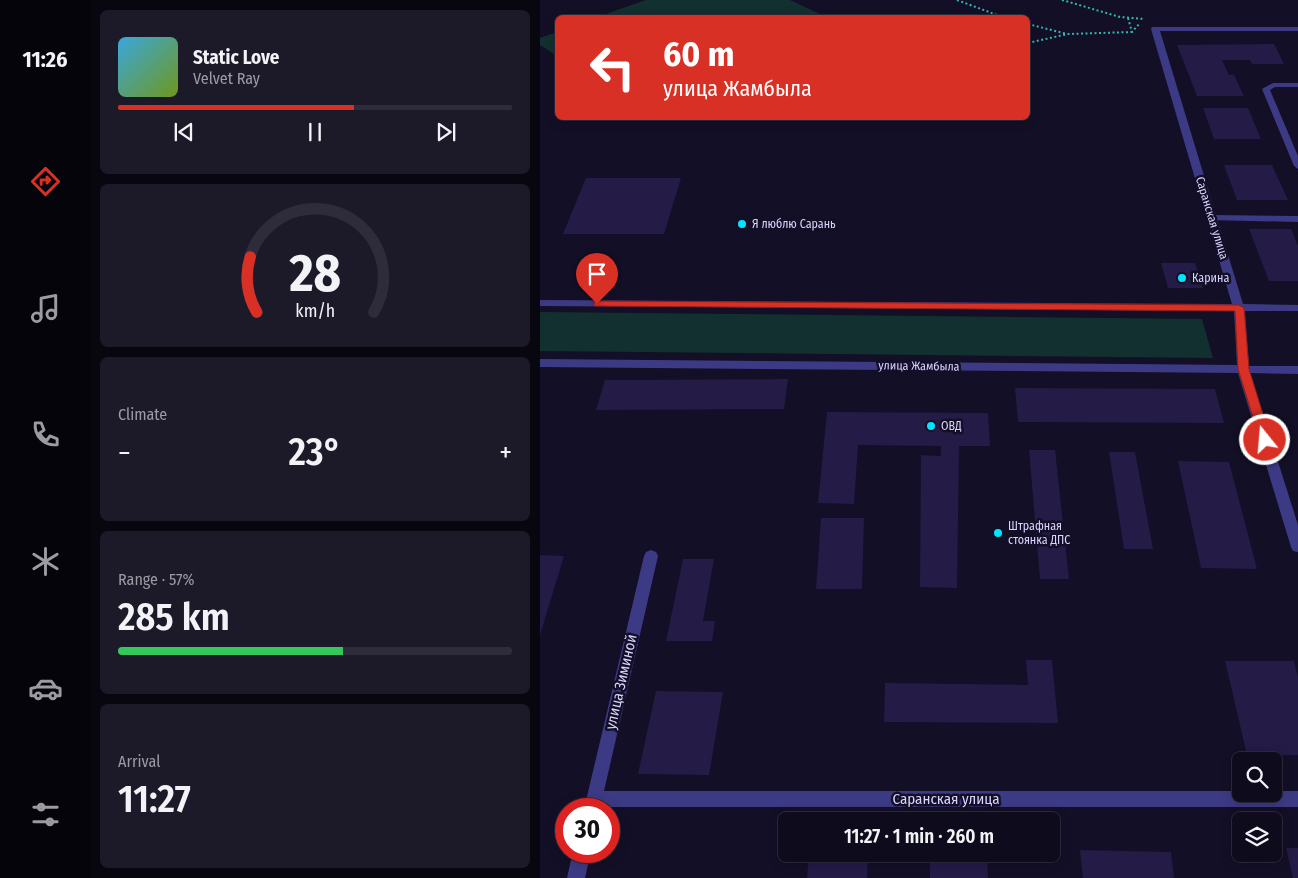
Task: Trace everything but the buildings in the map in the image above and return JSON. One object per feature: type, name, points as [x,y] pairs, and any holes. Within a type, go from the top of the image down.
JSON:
[{"type":"street","name":"Саранская улица","points":[[1298,29],[1155,29],[1239,308],[1243,369],[1298,547]]},
{"type":"street","points":[[540,303],[1298,308]]},
{"type":"street","name":"улица Жамбыла","points":[[540,363],[1298,370]]},
{"type":"street","name":"улица Зиминой","points":[[594,798],[651,556]]},
{"type":"street","name":"Саранская улица","points":[[620,804],[1298,799]]},
{"type":"street","points":[[576,878],[579,863]]},
{"type":"lane","points":[[1298,85],[1273,85],[1266,89],[1298,166]]},
{"type":"lane","points":[[1212,218],[1298,218]]},
{"type":"path","points":[[956,0],[997,15]]},
{"type":"path","points":[[1128,18],[1132,32]]},
{"type":"path","points":[[1030,43],[1068,34],[1132,32],[1147,19]]},
{"type":"path","points":[[1030,24],[1068,34]]},
{"type":"green space","points":[[646,0],[790,0],[822,15],[603,15]]},
{"type":"green space","points":[[555,33],[555,55],[540,45],[540,38]]},
{"type":"green space","points":[[540,312],[1202,319],[1213,358],[540,351]]},
{"type":"place","name":"Я люблю Сарань","points":[[742,224]]},
{"type":"place","name":"Карина","points":[[1182,278]]},
{"type":"place","name":"ОВД","points":[[931,426]]},
{"type":"place","name":"Штрафная стоянка ДПС","points":[[998,533]]},
{"type":"route","points":[[597,304],[1239,308],[1243,369],[1265,440]]}]
